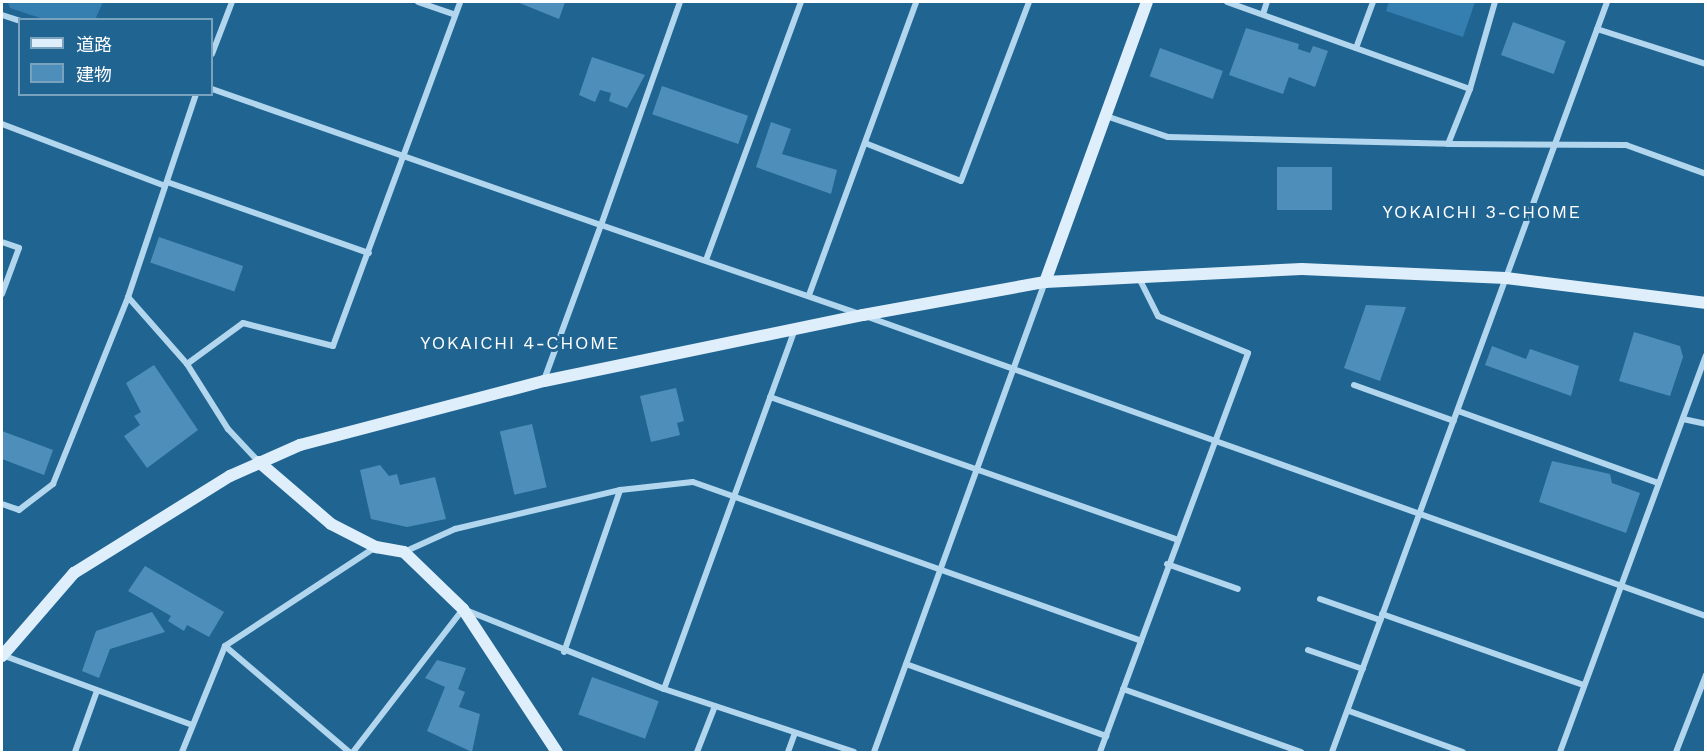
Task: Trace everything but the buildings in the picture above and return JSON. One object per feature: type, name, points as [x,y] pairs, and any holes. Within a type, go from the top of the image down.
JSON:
[{"type":"street","points":[[213,51],[232,2]]},
{"type":"street","points":[[418,2],[455,15]]},
{"type":"street","points":[[187,364],[243,323],[333,346],[405,159],[460,2]]},
{"type":"street","points":[[544,381],[680,2]]},
{"type":"street","points":[[706,260],[801,2]]},
{"type":"street","points":[[809,295],[916,2]]},
{"type":"street","points":[[865,143],[961,181],[1029,2]]},
{"type":"street","points":[[874,753],[1146,2]]},
{"type":"street","points":[[1227,2],[1470,89]]},
{"type":"street","points":[[1263,14],[1268,2]]},
{"type":"street","points":[[1356,48],[1373,2]]},
{"type":"street","points":[[1448,144],[1470,89],[1495,2]]},
{"type":"street","points":[[1332,753],[1607,2]]},
{"type":"street","points":[[2,15],[18,20]]},
{"type":"street","points":[[1597,29],[1706,64]]},
{"type":"street","points":[[213,89],[405,159],[809,295],[1706,616]]},
{"type":"street","points":[[2,504],[19,510],[53,484],[128,297],[195,96]]},
{"type":"street","points":[[1106,116],[1168,137],[1448,144],[1626,145],[1706,174]]},
{"type":"street","points":[[2,124],[166,184],[369,253]]},
{"type":"street","points":[[2,242],[19,249],[2,294]]},
{"type":"street","points":[[192,725],[2,655],[74,573],[259,462],[370,425],[544,381],[863,315],[1045,282],[1137,275],[1302,269],[1506,278],[1706,303]]},
{"type":"street","points":[[1100,753],[1176,539],[1248,353],[1158,316],[1137,275]]},
{"type":"street","points":[[128,297],[187,364],[228,429],[259,462],[331,524],[376,547],[404,552],[462,609],[557,753]]},
{"type":"street","points":[[664,689],[794,330]]},
{"type":"street","points":[[1560,753],[1620,584],[1706,356]]},
{"type":"street","points":[[1354,385],[1454,421]]},
{"type":"street","points":[[770,397],[1176,539]]},
{"type":"street","points":[[1458,411],[1658,483]]},
{"type":"street","points":[[1683,419],[1706,424]]},
{"type":"street","points":[[404,552],[455,529],[620,490],[693,482],[1141,641]]},
{"type":"street","points":[[564,652],[620,490]]},
{"type":"street","points":[[182,753],[225,646],[376,547]]},
{"type":"street","points":[[1167,564],[1238,589]]},
{"type":"street","points":[[1320,599],[1584,685]]},
{"type":"street","points":[[225,646],[351,753],[462,609]]},
{"type":"street","points":[[462,609],[564,652],[664,689],[854,753]]},
{"type":"street","points":[[1308,650],[1363,669]]},
{"type":"street","points":[[906,664],[1106,736]]},
{"type":"street","points":[[1676,753],[1706,675]]},
{"type":"street","points":[[1123,689],[1301,753]]},
{"type":"street","points":[[75,753],[97,691]]},
{"type":"street","points":[[697,753],[715,706]]},
{"type":"street","points":[[1349,711],[1463,753]]},
{"type":"street","points":[[788,753],[795,733]]},
{"type":"shaded area","points":[[8,2],[103,2],[96,18],[40,18],[10,8]]},
{"type":"shaded area","points":[[1389,2],[1475,2],[1463,37],[1386,11]]},
{"type":"district","name":"YOKAICHI 3-CHOME","points":[[1482,212]]},
{"type":"district","name":"YOKAICHI 4-CHOME","points":[[520,343]]}]
